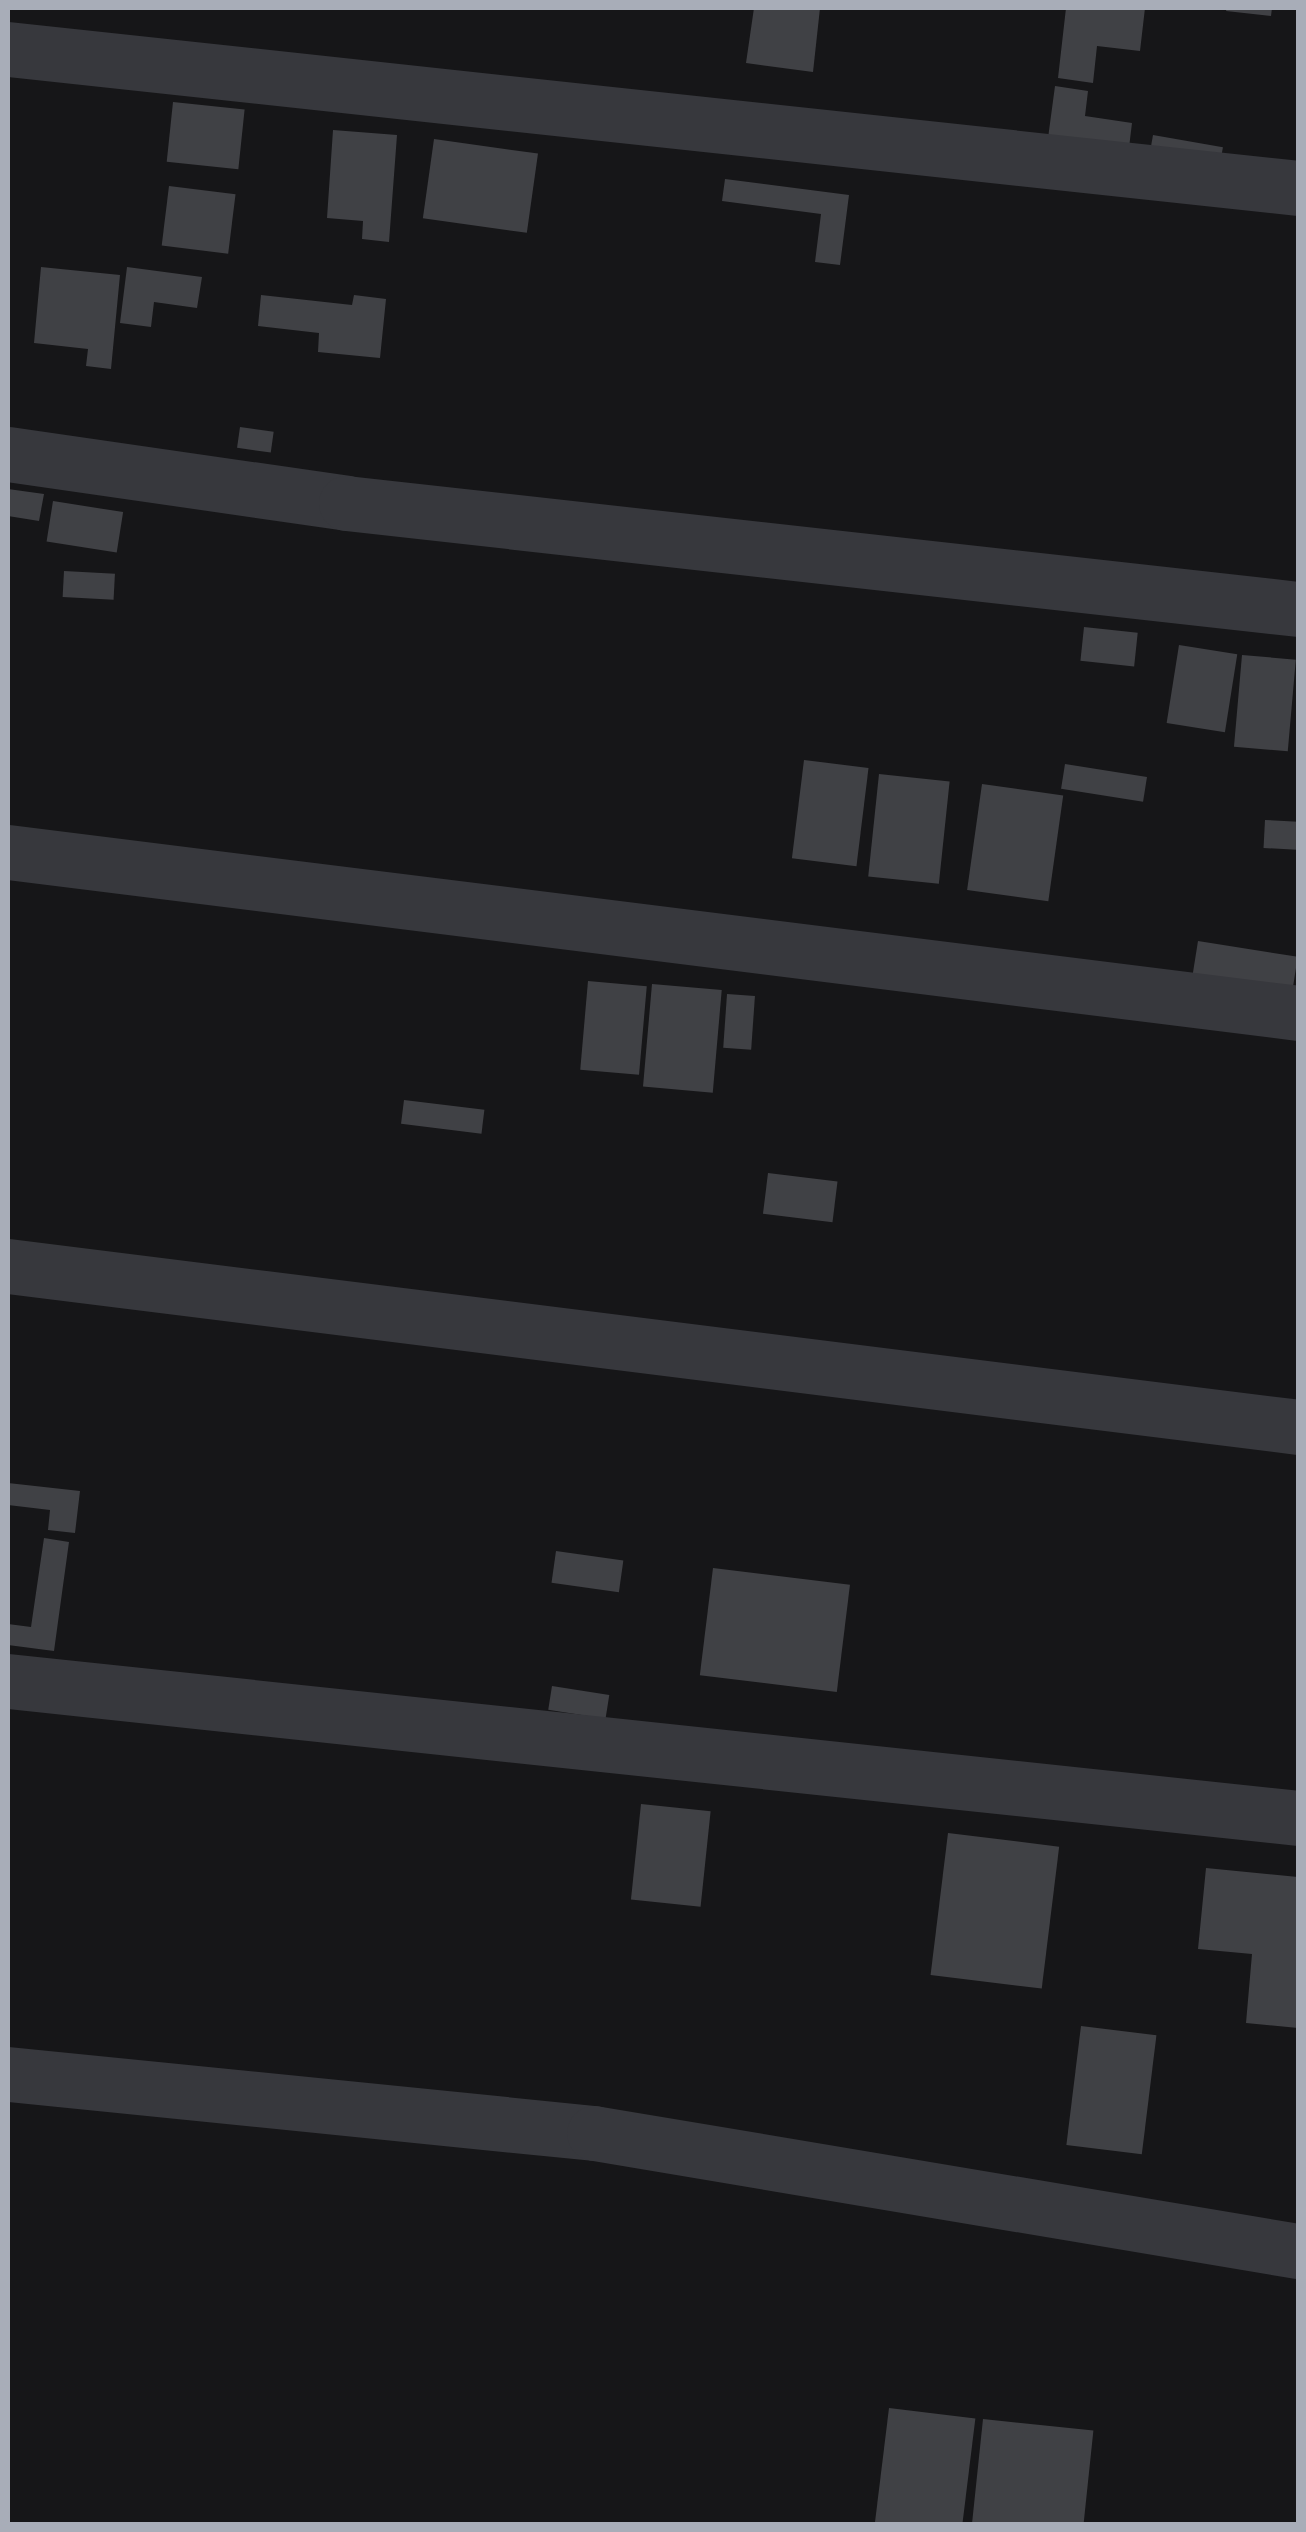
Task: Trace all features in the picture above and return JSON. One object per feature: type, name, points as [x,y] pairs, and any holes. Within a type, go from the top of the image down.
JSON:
[{"type":"street","points":[[8,49],[1298,188]]},
{"type":"street","points":[[8,454],[346,503],[1298,609]]},
{"type":"street","points":[[8,852],[1298,1014]]},
{"type":"street","points":[[8,1266],[1298,1427]]},
{"type":"street","points":[[8,1680],[1298,1818]]},
{"type":"street","points":[[8,2074],[594,2133],[1298,2251]]},
{"type":"building","points":[[754,8],[820,8],[813,72],[746,63]]},
{"type":"building","points":[[1066,8],[1145,8],[1140,51],[1097,46],[1093,83],[1058,78]]},
{"type":"building","points":[[1272,8],[1271,16],[1226,11]]},
{"type":"building","points":[[1055,86],[1088,91],[1085,116],[1132,123],[1127,164],[1046,153]]},
{"type":"building","points":[[173,102],[245,110],[238,169],[167,162]]},
{"type":"building","points":[[333,130],[397,135],[389,242],[362,239],[363,221],[327,218]]},
{"type":"building","points":[[1153,135],[1223,147],[1218,177],[1148,165]]},
{"type":"building","points":[[434,139],[538,154],[527,233],[423,218]]},
{"type":"building","points":[[725,179],[849,195],[840,265],[815,262],[821,214],[722,201]]},
{"type":"building","points":[[169,186],[236,194],[228,254],[162,246]]},
{"type":"building","points":[[41,267],[120,275],[111,369],[86,366],[88,349],[34,343]]},
{"type":"building","points":[[127,267],[202,277],[197,308],[154,302],[151,327],[120,323]]},
{"type":"building","points":[[261,295],[352,305],[354,295],[386,299],[380,358],[318,352],[319,333],[258,326]]},
{"type":"building","points":[[240,427],[274,432],[271,453],[237,448]]},
{"type":"building","points":[[8,489],[44,494],[39,521],[8,516]]},
{"type":"building","points":[[53,501],[123,512],[117,553],[47,541]]},
{"type":"building","points":[[64,571],[115,574],[114,600],[63,597]]},
{"type":"building","points":[[1084,627],[1138,633],[1134,666],[1080,661]]},
{"type":"building","points":[[1179,645],[1237,654],[1225,732],[1167,723]]},
{"type":"building","points":[[1242,655],[1296,660],[1288,751],[1234,747]]},
{"type":"building","points":[[804,760],[869,768],[856,866],[792,858]]},
{"type":"building","points":[[1065,764],[1147,777],[1143,802],[1061,789]]},
{"type":"building","points":[[879,774],[950,781],[939,884],[868,876]]},
{"type":"building","points":[[982,784],[1063,795],[1048,901],[967,890]]},
{"type":"building","points":[[1265,820],[1298,822],[1296,850],[1264,848]]},
{"type":"building","points":[[1198,941],[1298,957],[1293,989],[1193,974]]},
{"type":"building","points":[[588,981],[647,986],[639,1075],[580,1070]]},
{"type":"building","points":[[652,984],[722,990],[713,1093],[643,1087]]},
{"type":"building","points":[[727,994],[755,996],[751,1050],[723,1048]]},
{"type":"building","points":[[404,1100],[484,1110],[481,1134],[401,1124]]},
{"type":"building","points":[[768,1173],[837,1182],[832,1222],[763,1214]]},
{"type":"building","points":[[8,1483],[80,1491],[75,1533],[48,1530],[50,1510],[8,1505]]},
{"type":"building","points":[[44,1538],[69,1542],[54,1651],[8,1645],[8,1624],[31,1627]]},
{"type":"building","points":[[556,1551],[623,1560],[619,1592],[552,1583]]},
{"type":"building","points":[[713,1568],[850,1585],[837,1692],[700,1675]]},
{"type":"building","points":[[552,1686],[609,1695],[606,1719],[548,1710]]},
{"type":"building","points":[[641,1804],[711,1811],[701,1907],[631,1899]]},
{"type":"building","points":[[948,1833],[1059,1847],[1042,1989],[931,1975]]},
{"type":"building","points":[[1206,1868],[1298,1877],[1298,2028],[1246,2023],[1252,1954],[1198,1949]]},
{"type":"building","points":[[1081,2026],[1156,2035],[1142,2154],[1066,2145]]},
{"type":"building","points":[[889,2408],[975,2419],[962,2524],[875,2524]]},
{"type":"building","points":[[983,2419],[1093,2431],[1084,2524],[972,2523]]}]
